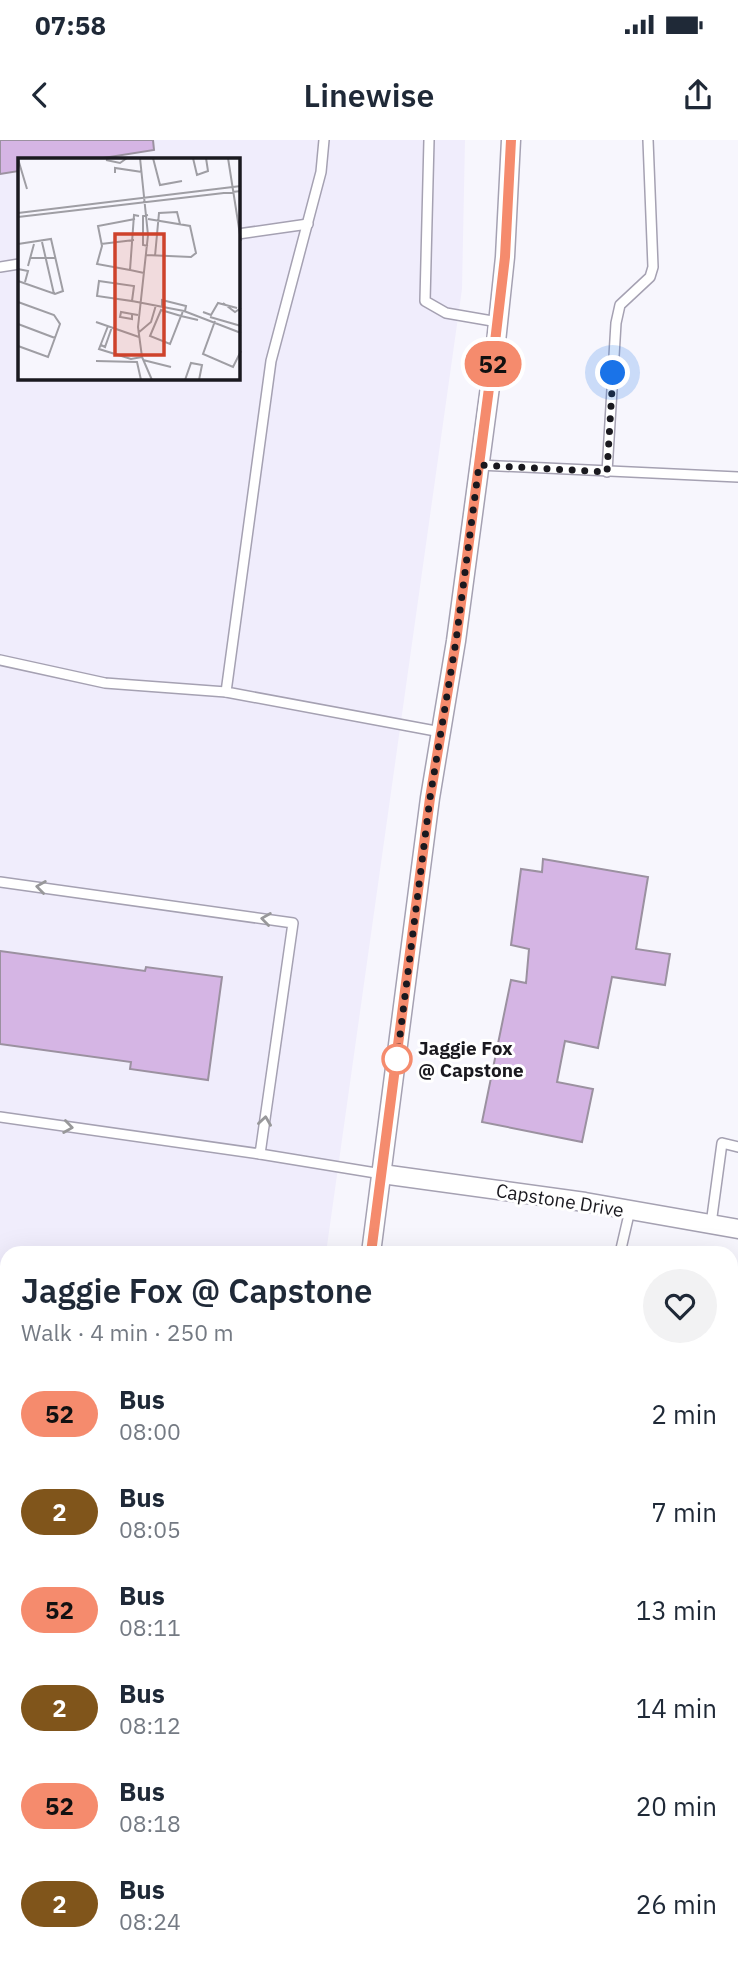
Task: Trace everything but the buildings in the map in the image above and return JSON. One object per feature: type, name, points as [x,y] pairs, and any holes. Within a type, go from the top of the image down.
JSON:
[{"type":"street","points":[[372,1246],[430,798],[456,641],[498,322],[505,257],[511,140]]},
{"type":"street","name":"Capstone Drive","points":[[382,1174],[631,1210],[738,1229]]},
{"type":"lane","points":[[226,692],[271,361],[321,172],[324,140]]},
{"type":"lane","points":[[429,140],[425,301],[446,313],[498,322]]},
{"type":"lane","points":[[607,472],[616,323],[620,305],[650,277],[653,267],[648,140]]},
{"type":"lane","points":[[240,234],[308,224]]},
{"type":"lane","points":[[0,267],[18,264]]},
{"type":"lane","points":[[479,465],[738,477]]},
{"type":"lane","points":[[0,660],[105,683],[226,692],[440,732]]},
{"type":"lane","points":[[0,881],[293,923],[260,1154]]},
{"type":"lane","points":[[0,1117],[382,1174]]},
{"type":"lane","points":[[711,1224],[722,1143],[738,1147]]},
{"type":"lane","points":[[622,1246],[631,1210]]},
{"type":"shaded area","points":[[0,140],[465,140],[462,289],[327,1246],[0,1246]]},
{"type":"bus line","name":"52","points":[[372,1246],[430,798],[456,641],[495,342],[505,257],[511,140]]},
{"type":"place","name":"Jaggie Fox @ Capstone","points":[[397,1059]]},
{"type":"route","points":[[397,1059],[430,798],[456,641],[479,465],[607,472],[613,373]]}]
